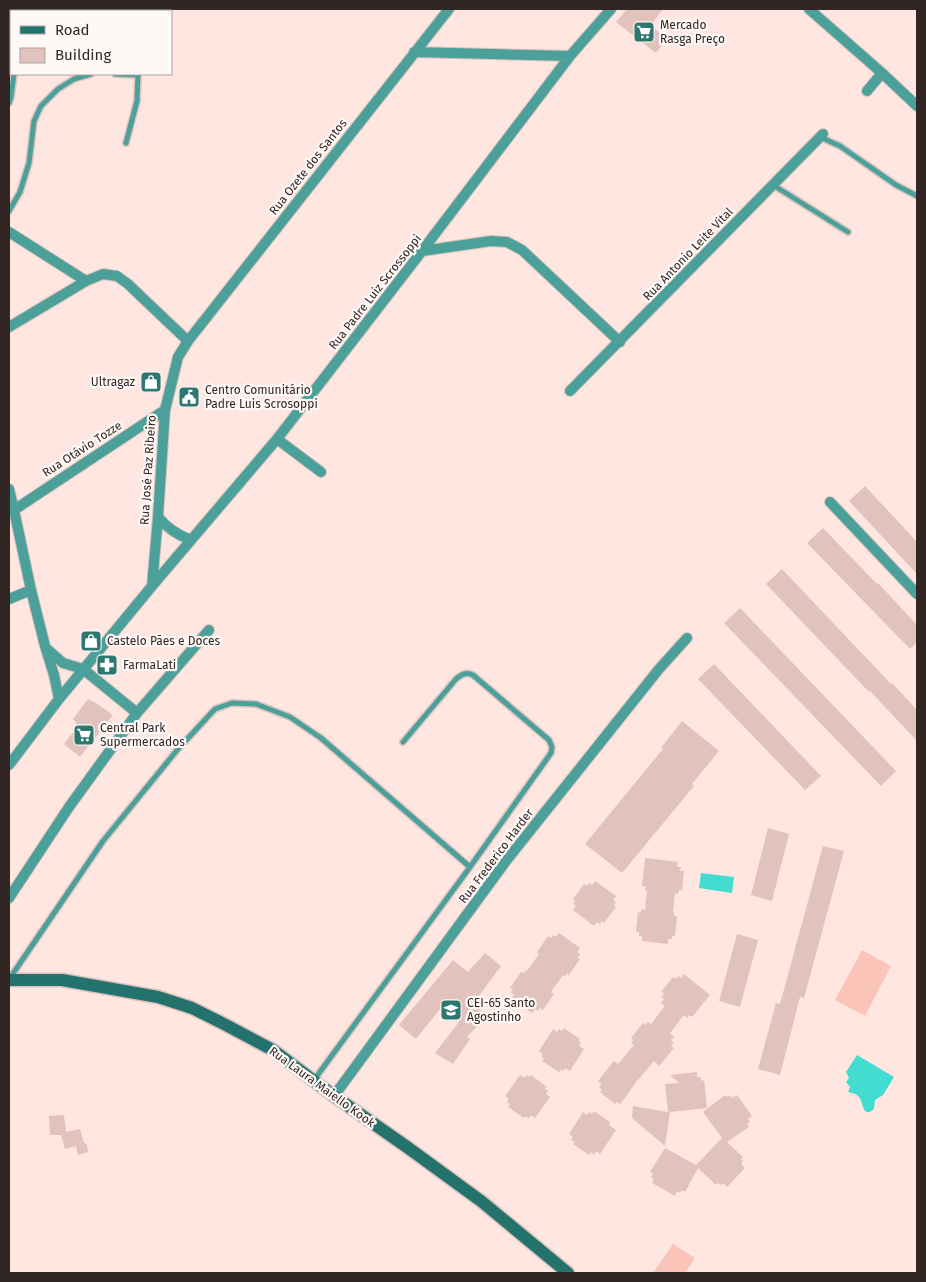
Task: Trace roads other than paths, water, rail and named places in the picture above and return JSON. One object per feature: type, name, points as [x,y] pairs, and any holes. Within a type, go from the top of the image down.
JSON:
[{"type":"main road","name":"Rua Laura Maiello Kook","points":[[9,979],[62,980],[158,997],[192,1008],[273,1050],[334,1096],[481,1200],[568,1273]]},
{"type":"street","name":"Rua Ozete dos Santos","points":[[188,341],[449,9]]},
{"type":"street","name":"Rua Padre Luiz Scrossoppi","points":[[9,765],[59,698],[278,439],[570,56],[612,9]]},
{"type":"street","points":[[808,9],[917,106]]},
{"type":"street","points":[[414,52],[570,56]]},
{"type":"street","points":[[867,91],[882,73]]},
{"type":"street","name":"Rua Antonio Leite Vital","points":[[570,392],[822,136]]},
{"type":"street","points":[[9,232],[86,281]]},
{"type":"street","points":[[422,252],[491,241],[507,242],[522,250],[620,342]]},
{"type":"street","points":[[9,327],[86,281],[103,274],[117,276],[128,284],[188,341]]},
{"type":"street","name":"Rua José Paz Ribeiro","points":[[152,586],[165,410],[178,357],[188,341]]},
{"type":"street","name":"Rua Otávio Tozze","points":[[14,510],[165,410]]},
{"type":"street","points":[[278,439],[320,472]]},
{"type":"street","points":[[9,490],[31,590],[59,698]]},
{"type":"street","points":[[830,502],[917,594]]},
{"type":"street","points":[[158,517],[170,529],[191,540]]},
{"type":"street","points":[[9,599],[31,590]]},
{"type":"street","points":[[9,898],[68,807],[137,713],[210,630]]},
{"type":"street","name":"Rua Frederico Harder","points":[[334,1096],[506,861],[659,669],[687,638]]},
{"type":"street","points":[[45,646],[63,663],[83,669],[137,713]]},
{"type":"lane","points":[[9,104],[14,75]]},
{"type":"lane","points":[[9,211],[20,192],[29,163],[34,121],[41,106],[58,89],[74,79],[88,75]]},
{"type":"lane","points":[[126,143],[137,101],[138,75]]},
{"type":"lane","points":[[822,136],[840,146],[896,185],[917,196]]},
{"type":"lane","points":[[774,185],[848,232]]},
{"type":"lane","points":[[313,1080],[470,868],[551,753],[552,747],[549,740],[473,674],[468,673],[462,674],[456,679],[403,742]]},
{"type":"lane","points":[[9,979],[109,833],[178,749],[215,710],[232,703],[256,704],[273,710],[290,717],[321,738],[470,868]]},
{"type":"water","points":[[701,873],[734,877],[732,893],[699,888]]},
{"type":"water","points":[[857,1055],[894,1077],[883,1095],[875,1100],[874,1109],[870,1112],[865,1111],[858,1096],[848,1092],[850,1087],[846,1082],[849,1078],[846,1072]]},
{"type":"place","name":"Mercado Rasga Preço","points":[[644,32]]},
{"type":"place","name":"Ultragaz","points":[[151,382]]},
{"type":"place","name":"Centro Comunitário Padre Luis Scrosoppi","points":[[189,397]]},
{"type":"place","name":"Castelo Pães e Doces","points":[[91,641]]},
{"type":"place","name":"FarmaLati","points":[[107,665]]},
{"type":"place","name":"Central Park Supermercados","points":[[84,735]]},
{"type":"place","name":"CEI-65 Santo Agostinho","points":[[451,1010]]}]
